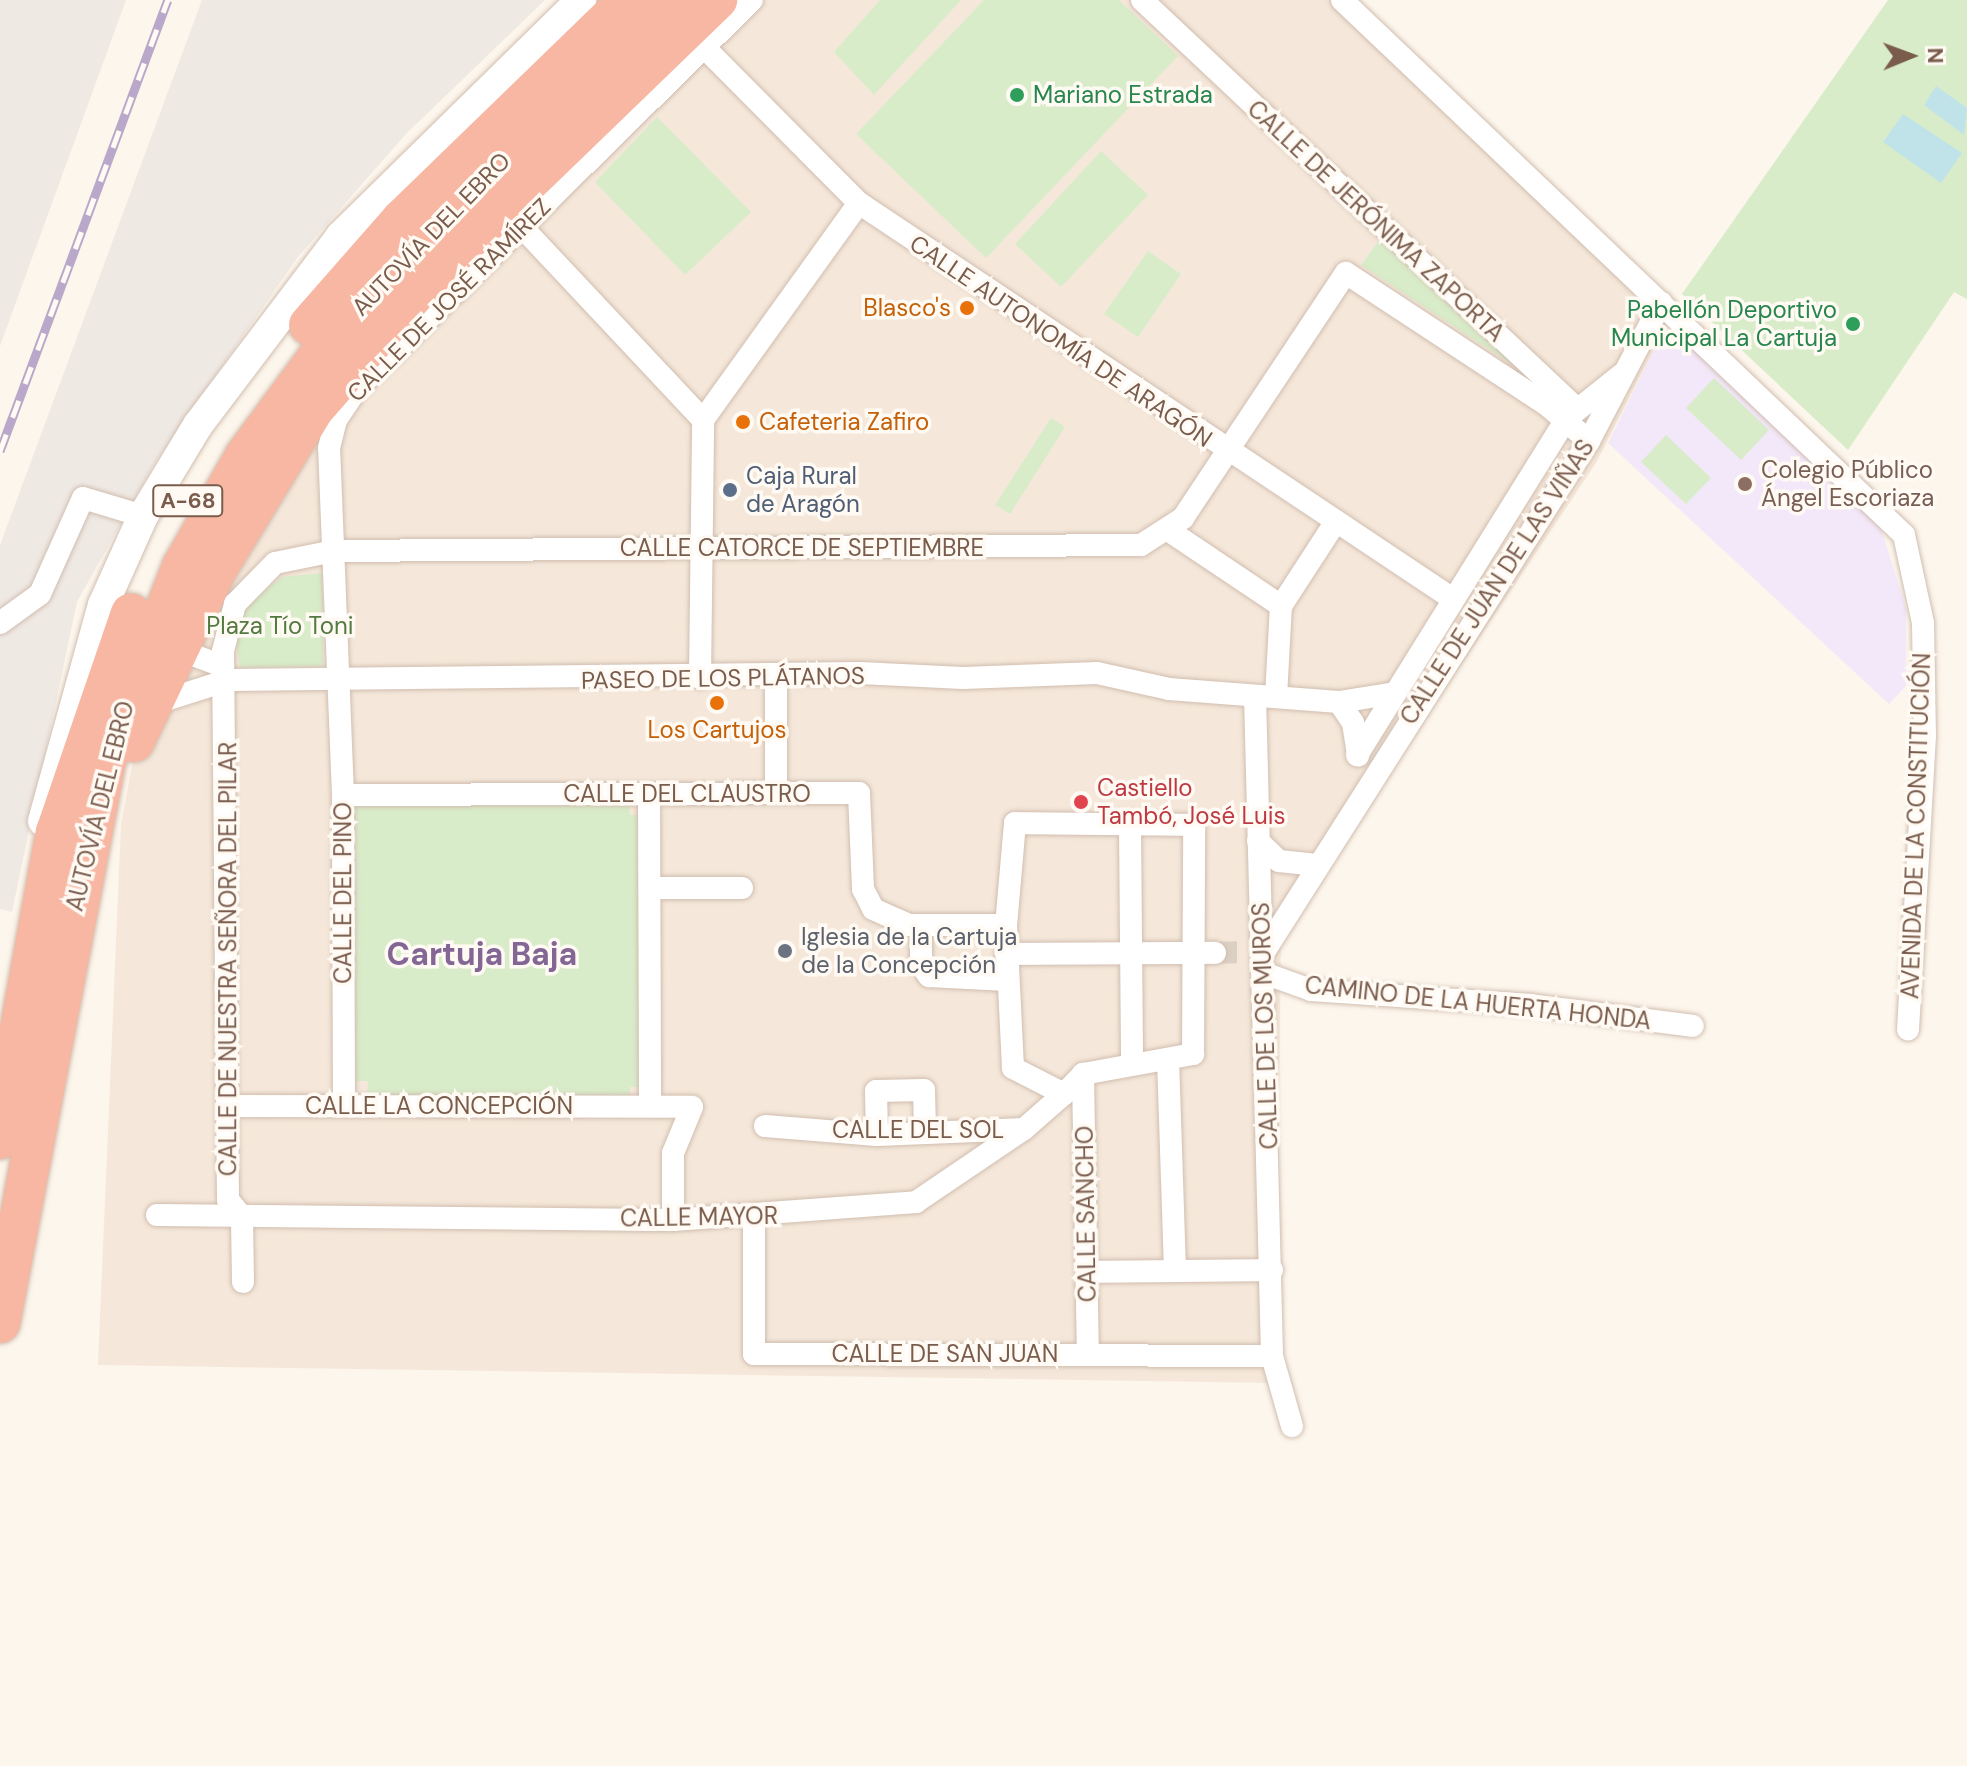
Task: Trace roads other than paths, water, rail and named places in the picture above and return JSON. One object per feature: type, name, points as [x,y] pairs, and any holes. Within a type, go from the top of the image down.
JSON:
[{"type":"highway","name":"AUTOVÍA DEL EBRO","points":[[0,1139],[60,818],[106,669],[171,530],[237,418],[344,282],[628,0]]},
{"type":"highway","name":"AUTOVÍA DEL EBRO","points":[[0,1323],[90,827],[132,681],[182,567],[245,456],[382,283],[672,0]]},
{"type":"highway","points":[[56,1002],[117,787],[152,705],[263,484],[372,337],[717,0]]},
{"type":"street","points":[[0,1060],[63,736],[103,605],[143,516],[286,300],[406,167],[581,0]]},
{"type":"street","name":"CALLE DE JOSÉ RAMÍREZ","points":[[339,681],[329,448],[336,420],[357,389],[752,0]]},
{"type":"street","name":"CALLE DE JERÓNIMA ZAPORTA","points":[[1142,0],[1571,414],[1589,441]]},
{"type":"street","name":"AVENIDA DE LA CONSTITUCIÓN","points":[[1342,0],[1904,535],[1923,623],[1925,721],[1908,1030]]},
{"type":"street","name":"CALLE AUTONOMÍA DE ARAGÓN","points":[[704,47],[859,203],[1227,454],[1450,597]]},
{"type":"street","points":[[700,678],[703,420],[859,203]]},
{"type":"street","points":[[521,226],[703,420]]},
{"type":"street","name":"CALLE DE JERÓNIMA ZAPORTA","points":[[1227,454],[1346,273],[1571,414]]},
{"type":"street","name":"CALLE DE JUAN DE LAS VIÑAS","points":[[1259,959],[1365,785],[1589,441],[1661,303]]},
{"type":"street","name":"CALLE DE JUAN DE LAS VIÑAS","points":[[1357,755],[1390,694],[1450,597],[1571,414],[1621,375]]},
{"type":"street","points":[[1227,454],[1171,532],[1281,606],[1335,523]]},
{"type":"street","points":[[0,623],[40,594],[83,498],[143,516]]},
{"type":"street","name":"CALLE CATORCE DE SEPTIEMBRE","points":[[334,551],[1141,545],[1171,532]]},
{"type":"street","points":[[179,650],[225,673],[227,621],[253,580],[286,558],[334,551]]},
{"type":"street","name":"CALLE DE LOS MUROS","points":[[1281,606],[1265,697],[1258,841],[1259,959],[1272,1270],[1272,1356],[1292,1426]]},
{"type":"street","name":"PASEO DE LOS PLÁTANOS","points":[[152,705],[225,673],[339,681],[1085,672],[1265,697],[1339,702],[1390,694]]},
{"type":"street","name":"CALLE DE NUESTRA SEÑORA DEL PILAR","points":[[225,673],[228,1200],[242,1217],[243,1282]]},
{"type":"street","points":[[776,675],[776,793]]},
{"type":"street","name":"CALLE DEL PINO","points":[[339,681],[343,795],[344,1106]]},
{"type":"street","points":[[1339,702],[1353,723],[1365,785]]},
{"type":"street","points":[[649,794],[650,1106]]},
{"type":"street","name":"CALLE DEL CLAUSTRO","points":[[343,795],[861,795],[868,903],[888,919],[921,926]]},
{"type":"street","points":[[1064,1094],[1013,1068],[1006,925],[1015,823],[1194,825],[1204,953],[1193,1054],[1083,1074]]},
{"type":"street","points":[[1130,825],[1128,953],[1132,1063]]},
{"type":"street","points":[[1258,841],[1279,861],[1315,865]]},
{"type":"street","points":[[651,888],[742,888]]},
{"type":"street","points":[[1006,925],[921,926],[921,965],[929,976],[1007,980]]},
{"type":"street","points":[[1006,954],[1204,953]]},
{"type":"street","name":"CAMINO DE LA HUERTA HONDA","points":[[1259,959],[1311,990],[1530,1005],[1693,1026]]},
{"type":"street","points":[[1168,1059],[1175,1271]]},
{"type":"street","name":"CALLE MAYOR","points":[[157,1215],[673,1220],[754,1217],[916,1202],[1024,1129],[1083,1074]]},
{"type":"street","name":"CALLE SANCHO","points":[[1083,1074],[1088,1354]]},
{"type":"street","points":[[877,1135],[876,1091],[924,1090],[925,1132]]},
{"type":"street","name":"CALLE LA CONCEPCIÓN","points":[[229,1106],[692,1107],[673,1153],[673,1220]]},
{"type":"street","name":"CALLE DEL SOL","points":[[765,1126],[877,1135],[1024,1129]]},
{"type":"street","name":"CALLE DE SAN JUAN","points":[[754,1217],[754,1354],[1272,1356]]},
{"type":"street","points":[[1087,1272],[1272,1270]]},
{"type":"water","points":[[1936,86],[1967,108],[1964,135],[1924,105]]},
{"type":"water","points":[[1903,114],[1962,153],[1941,183],[1883,142]]},
{"type":"tunnel","points":[[1215,953],[1248,952]]},
{"type":"railway","points":[[0,451],[168,0]]},
{"type":"place","name":"Mariano Estrada","points":[[1017,95]]},
{"type":"place","name":"Blasco's","points":[[967,308]]},
{"type":"place","name":"Pabellón Deportivo Municipal La Cartuja","points":[[1853,324]]},
{"type":"place","name":"Cafeteria Zafiro","points":[[743,422]]},
{"type":"place","name":"Colegio Público Ángel Escoriaza","points":[[1745,484]]},
{"type":"place","name":"Caja Rural de Aragón","points":[[730,490]]},
{"type":"place","name":"Los Cartujos","points":[[717,703]]},
{"type":"place","name":"Castiello Tambó, José Luis","points":[[1081,802]]},
{"type":"place","name":"Iglesia de la Cartuja de la Concepción","points":[[785,951]]},
{"type":"district","name":"Cartuja Baja","points":[[482,954]]},
{"type":"park label","name":"Plaza Tío Toni","points":[[280,626]]}]
